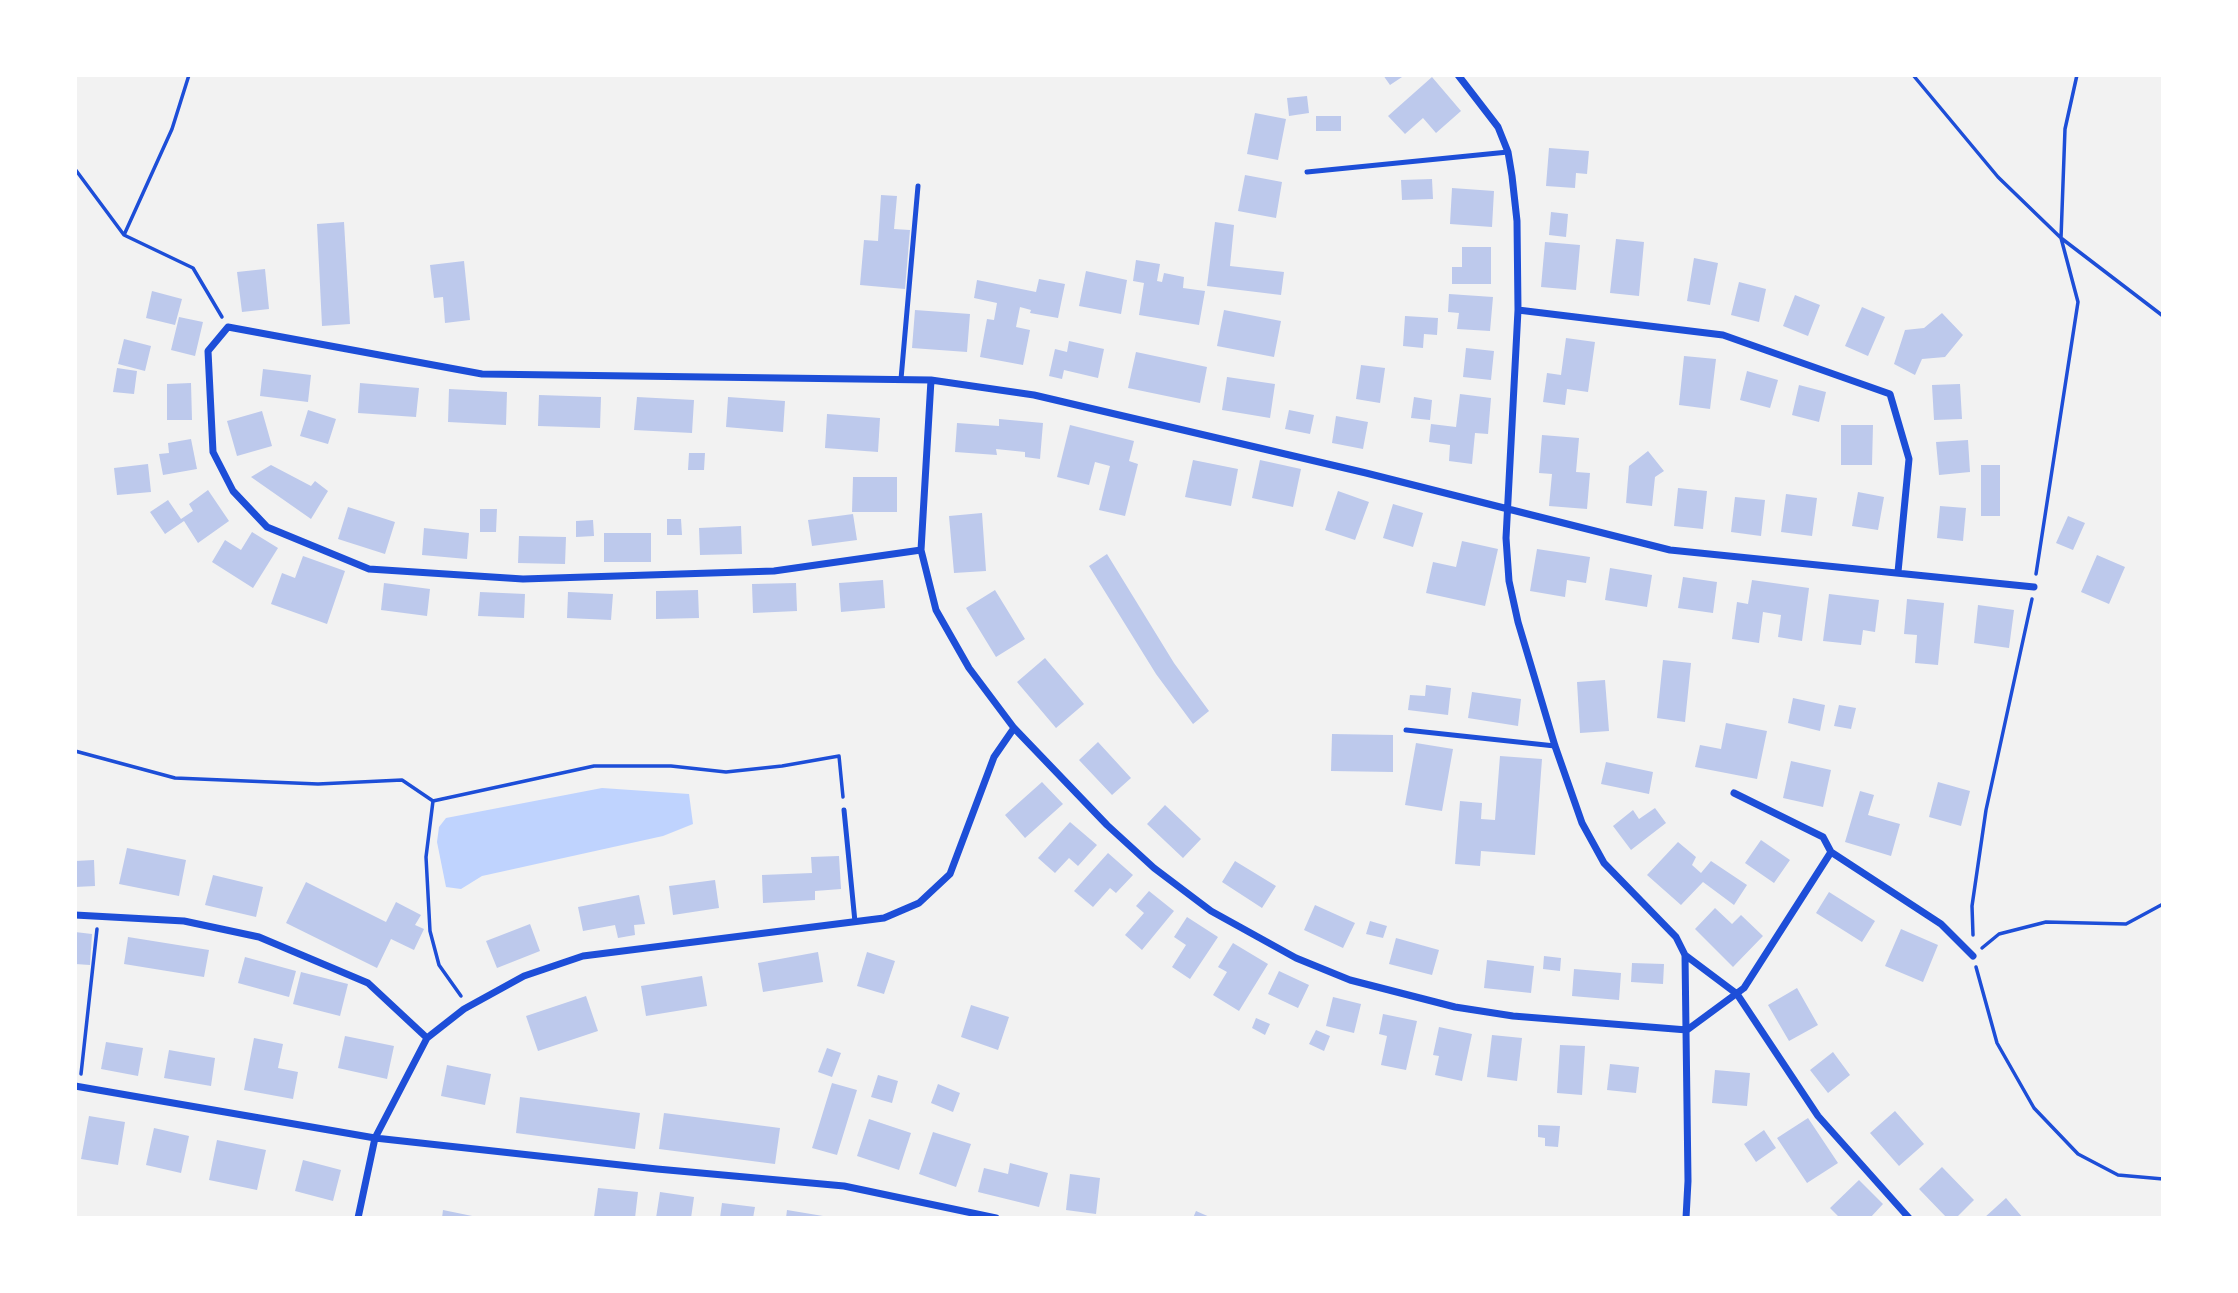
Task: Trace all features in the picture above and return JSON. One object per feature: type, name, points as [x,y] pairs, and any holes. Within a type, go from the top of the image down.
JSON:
[{"type":"street","points":[[1458,75],[1498,127],[1508,152],[1517,221],[1518,310],[1506,538],[1509,581],[1518,622],[1555,746],[1582,823],[1604,863],[1676,937],[1685,955],[1686,1218]]},
{"type":"street","points":[[1518,310],[1723,335],[1890,394],[1909,459],[1898,572]]},
{"type":"street","points":[[920,550],[774,571],[523,579],[369,569],[267,527],[233,491],[213,452],[208,351],[228,327],[482,374],[930,380],[1034,395],[1508,508],[1670,550],[2034,587]]},
{"type":"street","points":[[930,380],[920,550],[936,610],[969,668],[1014,728],[1107,825],[1154,869],[1211,911],[1296,958],[1350,980],[1455,1007],[1513,1016],[1687,1030],[1744,988],[1831,852]]},
{"type":"street","points":[[358,1218],[375,1138],[427,1038],[468,1006],[524,976],[583,956],[884,918],[919,903],[950,874],[995,757],[1014,728]]},
{"type":"street","points":[[1734,793],[1824,837],[1831,852],[1941,924],[1973,956]]},
{"type":"street","points":[[75,915],[184,921],[259,937],[368,983],[427,1038]]},
{"type":"street","points":[[1685,955],[1737,994],[1818,1116],[1909,1218]]},
{"type":"street","points":[[78,1086],[375,1138],[657,1169],[844,1186],[996,1218]]},
{"type":"lane","points":[[1307,172],[1508,152]]},
{"type":"lane","points":[[901,379],[918,186]]},
{"type":"lane","points":[[1406,730],[1555,746]]},
{"type":"lane","points":[[844,810],[855,922]]},
{"type":"path","points":[[124,235],[172,129],[189,75]]},
{"type":"path","points":[[1913,75],[1998,177],[2061,238],[2163,316]]},
{"type":"path","points":[[2077,75],[2064,129],[2061,238],[2078,302],[2034,587],[1986,810],[1972,906],[1973,956],[1997,1043],[2034,1108],[2078,1154],[2118,1175],[2163,1179]]},
{"type":"path","points":[[75,169],[124,235],[193,268],[228,327]]},
{"type":"path","points":[[75,751],[176,778],[318,784],[402,780],[433,801],[594,766],[671,766],[726,772],[839,756],[844,810]]},
{"type":"path","points":[[433,801],[426,857],[430,931],[439,965],[468,1006]]},
{"type":"path","points":[[1973,956],[1999,934],[2046,922],[2126,924],[2163,904]]},
{"type":"path","points":[[78,1086],[99,915]]},
{"type":"water","points":[[602,788],[689,794],[693,824],[663,836],[482,876],[461,889],[446,887],[437,842],[439,827],[446,818]]},
{"type":"building","points":[[1383,75],[1405,75],[1390,85]]},
{"type":"building","points":[[1432,77],[1461,111],[1436,133],[1423,118],[1405,134],[1388,116]]},
{"type":"building","points":[[1307,96],[1309,113],[1289,116],[1287,98]]},
{"type":"building","points":[[1255,113],[1286,119],[1278,160],[1247,154]]},
{"type":"building","points":[[1316,116],[1341,116],[1341,131],[1316,131]]},
{"type":"building","points":[[1549,148],[1589,151],[1587,174],[1576,173],[1575,188],[1546,186]]},
{"type":"building","points":[[1245,175],[1282,182],[1276,218],[1238,211]]},
{"type":"building","points":[[1432,179],[1433,199],[1402,200],[1401,180]]},
{"type":"building","points":[[1452,188],[1494,191],[1492,227],[1450,224]]},
{"type":"building","points":[[881,195],[897,196],[894,229],[910,230],[905,289],[860,285],[864,240],[878,241]]},
{"type":"building","points":[[1551,212],[1568,214],[1566,237],[1549,235]]},
{"type":"building","points":[[344,222],[350,324],[322,326],[317,224]]},
{"type":"building","points":[[1215,222],[1234,225],[1230,266],[1284,272],[1281,295],[1207,286]]},
{"type":"building","points":[[1616,239],[1644,242],[1639,296],[1610,293]]},
{"type":"building","points":[[1545,242],[1580,245],[1576,290],[1541,287]]},
{"type":"building","points":[[1462,247],[1491,247],[1491,284],[1452,284],[1452,267],[1462,267]]},
{"type":"building","points":[[1694,258],[1718,263],[1710,305],[1687,301]]},
{"type":"building","points":[[1136,260],[1160,264],[1157,281],[1162,282],[1164,273],[1184,277],[1183,288],[1205,291],[1199,325],[1139,315],[1144,283],[1133,281]]},
{"type":"building","points":[[464,261],[470,320],[445,323],[443,297],[434,298],[430,265]]},
{"type":"building","points":[[265,269],[269,309],[242,312],[237,272]]},
{"type":"building","points":[[1086,271],[1127,280],[1121,314],[1079,306]]},
{"type":"building","points":[[1039,279],[1065,284],[1058,318],[1030,313],[1031,310],[1020,307],[1016,327],[1030,330],[1023,365],[980,357],[987,319],[994,320],[997,303],[974,298],[977,280],[1036,292]]},
{"type":"building","points":[[1739,282],[1766,289],[1759,322],[1731,315]]},
{"type":"building","points":[[152,291],[182,299],[175,325],[146,318]]},
{"type":"building","points":[[1449,294],[1493,297],[1490,331],[1457,329],[1459,313],[1448,312]]},
{"type":"building","points":[[1795,295],[1820,305],[1808,336],[1783,326]]},
{"type":"building","points":[[1862,307],[1885,317],[1868,356],[1845,346]]},
{"type":"building","points":[[915,310],[970,314],[967,352],[912,348]]},
{"type":"building","points":[[1224,310],[1281,321],[1274,357],[1217,346]]},
{"type":"building","points":[[1942,313],[1963,335],[1945,357],[1922,359],[1915,375],[1894,364],[1905,330],[1924,328]]},
{"type":"building","points":[[1405,316],[1438,318],[1437,335],[1424,334],[1423,348],[1403,346]]},
{"type":"building","points":[[179,317],[203,322],[195,356],[171,350]]},
{"type":"building","points":[[1566,338],[1595,342],[1588,392],[1567,389],[1565,405],[1543,402],[1547,373],[1561,375]]},
{"type":"building","points":[[124,339],[151,346],[145,371],[118,364]]},
{"type":"building","points":[[1069,341],[1104,349],[1098,378],[1064,370],[1062,379],[1049,376],[1055,349],[1067,352]]},
{"type":"building","points":[[1466,348],[1494,351],[1491,380],[1463,377]]},
{"type":"building","points":[[1136,352],[1207,367],[1200,403],[1128,388]]},
{"type":"building","points":[[1684,356],[1716,359],[1710,409],[1679,405]]},
{"type":"building","points":[[1361,365],[1385,368],[1380,403],[1356,399]]},
{"type":"building","points":[[117,368],[137,371],[134,394],[113,392]]},
{"type":"building","points":[[263,369],[311,375],[308,402],[260,396]]},
{"type":"building","points":[[1747,371],[1778,380],[1770,408],[1740,400]]},
{"type":"building","points":[[1227,377],[1275,384],[1270,418],[1222,410]]},
{"type":"building","points":[[191,383],[192,420],[167,420],[167,384]]},
{"type":"building","points":[[360,383],[419,388],[416,417],[358,413]]},
{"type":"building","points":[[1960,384],[1962,419],[1934,420],[1932,385]]},
{"type":"building","points":[[1799,385],[1826,392],[1819,422],[1792,415]]},
{"type":"building","points":[[449,389],[507,392],[506,425],[448,422]]},
{"type":"building","points":[[1460,394],[1491,398],[1488,434],[1475,433],[1472,464],[1449,461],[1450,445],[1429,442],[1431,424],[1456,427]]},
{"type":"building","points":[[539,395],[601,397],[600,428],[538,426]]},
{"type":"building","points":[[637,397],[694,400],[692,433],[634,430]]},
{"type":"building","points":[[728,397],[785,401],[783,432],[726,427]]},
{"type":"building","points":[[1414,397],[1432,400],[1430,420],[1411,418]]},
{"type":"building","points":[[308,410],[336,419],[328,444],[300,436]]},
{"type":"building","points":[[1289,410],[1314,415],[1310,434],[1285,429]]},
{"type":"building","points":[[262,411],[272,446],[237,456],[227,421]]},
{"type":"building","points":[[827,414],[880,418],[878,452],[825,448]]},
{"type":"building","points":[[1336,416],[1368,422],[1363,449],[1332,443]]},
{"type":"building","points":[[999,419],[1043,423],[1040,459],[1025,457],[1025,452],[996,449],[997,455],[955,452],[957,423],[999,426]]},
{"type":"building","points":[[1070,425],[1134,441],[1129,461],[1138,464],[1125,516],[1099,510],[1110,466],[1095,462],[1089,485],[1057,477]]},
{"type":"building","points":[[1841,425],[1873,425],[1872,465],[1841,465]]},
{"type":"building","points":[[1542,435],[1579,438],[1576,472],[1590,473],[1587,509],[1549,506],[1552,474],[1539,473]]},
{"type":"building","points":[[191,439],[197,469],[163,475],[159,454],[169,453],[168,443]]},
{"type":"building","points":[[1968,440],[1970,472],[1939,475],[1936,442]]},
{"type":"building","points":[[1648,451],[1664,471],[1655,477],[1652,506],[1626,503],[1629,466]]},
{"type":"building","points":[[689,453],[705,453],[704,470],[688,470]]},
{"type":"building","points":[[1193,460],[1238,469],[1231,506],[1185,497]]},
{"type":"building","points":[[1260,460],[1301,469],[1293,507],[1252,498]]},
{"type":"building","points":[[148,464],[151,492],[117,495],[114,468]]},
{"type":"building","points":[[271,465],[311,486],[315,481],[328,491],[311,519],[251,477]]},
{"type":"building","points":[[1981,465],[2000,465],[2000,516],[1981,516]]},
{"type":"building","points":[[853,477],[897,477],[897,512],[852,512]]},
{"type":"building","points":[[1678,488],[1707,491],[1703,529],[1674,526]]},
{"type":"building","points":[[208,490],[229,521],[198,543],[184,521],[165,534],[150,512],[168,500],[181,519],[193,511],[189,504]]},
{"type":"building","points":[[1338,491],[1369,502],[1355,540],[1325,530]]},
{"type":"building","points":[[1858,492],[1884,497],[1878,530],[1852,526]]},
{"type":"building","points":[[1786,494],[1817,498],[1812,536],[1781,532]]},
{"type":"building","points":[[1735,497],[1765,500],[1761,536],[1731,532]]},
{"type":"building","points":[[1393,504],[1423,513],[1413,547],[1383,538]]},
{"type":"building","points":[[1940,506],[1966,508],[1963,541],[1937,538]]},
{"type":"building","points":[[348,507],[395,522],[385,554],[338,539]]},
{"type":"building","points":[[480,509],[497,509],[496,532],[480,532]]},
{"type":"building","points":[[982,513],[986,571],[954,573],[949,516]]},
{"type":"building","points":[[853,514],[857,540],[812,546],[808,520]]},
{"type":"building","points":[[2068,516],[2085,523],[2073,550],[2056,543]]},
{"type":"building","points":[[667,519],[681,519],[682,535],[667,535]]},
{"type":"building","points":[[593,520],[594,536],[576,537],[576,521]]},
{"type":"building","points":[[741,526],[742,554],[700,555],[699,528]]},
{"type":"building","points":[[424,528],[469,533],[467,559],[422,555]]},
{"type":"building","points":[[252,532],[278,548],[253,588],[212,562],[225,540],[241,550]]},
{"type":"building","points":[[604,533],[651,533],[651,562],[604,562]]},
{"type":"building","points":[[519,536],[566,537],[565,564],[518,563]]},
{"type":"building","points":[[1462,541],[1498,549],[1485,606],[1426,593],[1433,562],[1456,567]]},
{"type":"building","points":[[1537,549],[1590,557],[1586,583],[1567,580],[1565,597],[1530,591]]},
{"type":"building","points":[[1107,554],[1174,663],[1209,711],[1193,724],[1156,674],[1089,566]]},
{"type":"building","points":[[2097,555],[2125,567],[2109,604],[2081,592]]},
{"type":"building","points":[[303,556],[345,571],[327,624],[271,604],[282,573],[295,578]]},
{"type":"building","points":[[1610,568],[1652,575],[1647,607],[1605,600]]},
{"type":"building","points":[[1683,577],[1717,582],[1713,613],[1678,608]]},
{"type":"building","points":[[883,580],[885,608],[841,612],[839,583]]},
{"type":"building","points":[[1752,580],[1809,588],[1802,641],[1778,637],[1781,615],[1763,612],[1759,643],[1732,639],[1737,602],[1748,604]]},
{"type":"building","points":[[384,583],[430,589],[427,616],[381,610]]},
{"type":"building","points":[[796,583],[797,611],[753,613],[752,584]]},
{"type":"building","points":[[698,590],[699,618],[656,619],[656,591]]},
{"type":"building","points":[[995,590],[1025,639],[996,657],[966,608]]},
{"type":"building","points":[[480,592],[525,594],[524,618],[478,616]]},
{"type":"building","points":[[568,592],[613,594],[611,620],[567,618]]},
{"type":"building","points":[[1829,594],[1879,600],[1875,632],[1863,630],[1861,645],[1823,641]]},
{"type":"building","points":[[1907,599],[1944,603],[1938,665],[1915,663],[1917,635],[1904,634]]},
{"type":"building","points":[[1978,605],[2014,610],[2009,648],[1974,643]]},
{"type":"building","points":[[1045,658],[1084,704],[1056,728],[1017,682]]},
{"type":"building","points":[[1663,660],[1691,663],[1685,722],[1657,718]]},
{"type":"building","points":[[1605,680],[1609,731],[1580,733],[1577,682]]},
{"type":"building","points":[[1426,685],[1451,688],[1448,715],[1408,710],[1410,695],[1425,696]]},
{"type":"building","points":[[1472,692],[1521,699],[1518,726],[1468,718]]},
{"type":"building","points":[[1793,698],[1825,705],[1820,731],[1788,723]]},
{"type":"building","points":[[1839,705],[1856,708],[1851,729],[1834,726]]},
{"type":"building","points":[[1726,723],[1767,731],[1757,779],[1695,767],[1700,745],[1721,749]]},
{"type":"building","points":[[1332,734],[1393,735],[1393,772],[1331,771]]},
{"type":"building","points":[[1098,742],[1131,778],[1112,795],[1079,760]]},
{"type":"building","points":[[1416,743],[1453,749],[1442,811],[1405,805]]},
{"type":"building","points":[[1500,756],[1542,759],[1535,855],[1481,851],[1480,866],[1455,864],[1460,801],[1482,803],[1481,819],[1495,820]]},
{"type":"building","points":[[1791,761],[1831,770],[1823,807],[1783,798]]},
{"type":"building","points":[[1606,762],[1653,772],[1649,794],[1601,784]]},
{"type":"building","points":[[1042,782],[1063,804],[1025,838],[1005,815]]},
{"type":"building","points":[[1938,782],[1970,791],[1961,826],[1929,817]]},
{"type":"building","points":[[1860,791],[1874,795],[1868,815],[1900,824],[1891,856],[1845,842]]},
{"type":"building","points":[[1165,805],[1201,839],[1183,858],[1147,824]]},
{"type":"building","points":[[1655,808],[1666,823],[1631,850],[1613,826],[1633,810],[1639,819]]},
{"type":"building","points":[[1070,822],[1097,845],[1078,866],[1069,858],[1055,873],[1038,858]]},
{"type":"building","points":[[1761,840],[1790,860],[1774,883],[1745,863]]},
{"type":"building","points":[[1678,842],[1696,857],[1692,865],[1701,873],[1711,861],[1747,885],[1734,905],[1703,882],[1681,905],[1647,875]]},
{"type":"building","points":[[127,848],[186,860],[179,896],[119,884]]},
{"type":"building","points":[[1108,853],[1133,875],[1116,893],[1110,888],[1093,907],[1074,891]]},
{"type":"building","points":[[839,856],[841,889],[815,891],[815,900],[763,903],[762,875],[812,873],[811,857]]},
{"type":"building","points":[[94,860],[95,886],[75,887],[75,861]]},
{"type":"building","points":[[1235,861],[1276,886],[1262,908],[1222,882]]},
{"type":"building","points":[[213,875],[263,887],[256,917],[205,905]]},
{"type":"building","points":[[715,880],[719,908],[673,915],[669,886]]},
{"type":"building","points":[[306,882],[386,922],[396,902],[421,915],[415,925],[424,929],[414,950],[391,939],[377,968],[286,923]]},
{"type":"building","points":[[1149,891],[1174,911],[1142,950],[1125,935],[1144,913],[1136,906]]},
{"type":"building","points":[[1829,892],[1875,921],[1862,942],[1816,913]]},
{"type":"building","points":[[639,895],[645,924],[634,925],[635,935],[618,938],[615,925],[583,931],[578,907]]},
{"type":"building","points":[[1315,905],[1355,923],[1343,948],[1304,930]]},
{"type":"building","points":[[1715,908],[1732,924],[1741,915],[1763,936],[1733,967],[1695,929]]},
{"type":"building","points":[[1187,917],[1218,937],[1190,979],[1172,967],[1186,945],[1174,937]]},
{"type":"building","points":[[1370,921],[1387,926],[1383,938],[1366,934]]},
{"type":"building","points":[[530,924],[540,951],[497,968],[486,941]]},
{"type":"building","points":[[1901,929],[1938,945],[1923,982],[1885,966]]},
{"type":"building","points":[[75,932],[92,934],[90,965],[75,964]]},
{"type":"building","points":[[128,937],[209,950],[204,977],[124,964]]},
{"type":"building","points":[[1396,938],[1439,950],[1432,975],[1389,964]]},
{"type":"building","points":[[1233,943],[1268,964],[1239,1011],[1213,995],[1227,972],[1218,967]]},
{"type":"building","points":[[818,952],[823,982],[763,992],[758,963]]},
{"type":"building","points":[[867,952],[895,961],[884,994],[857,986]]},
{"type":"building","points":[[1544,956],[1561,958],[1560,971],[1543,969]]},
{"type":"building","points":[[245,957],[296,971],[289,997],[238,983]]},
{"type":"building","points":[[1487,960],[1534,966],[1531,993],[1484,988]]},
{"type":"building","points":[[1632,963],[1664,964],[1663,984],[1631,982]]},
{"type":"building","points":[[1574,969],[1621,973],[1619,1000],[1572,996]]},
{"type":"building","points":[[1279,971],[1309,985],[1298,1008],[1268,994]]},
{"type":"building","points":[[301,972],[348,984],[340,1016],[293,1004]]},
{"type":"building","points":[[702,976],[707,1006],[646,1016],[641,986]]},
{"type":"building","points":[[1797,988],[1818,1025],[1789,1041],[1768,1005]]},
{"type":"building","points":[[586,996],[598,1031],[538,1051],[526,1016]]},
{"type":"building","points":[[1333,997],[1361,1004],[1354,1033],[1326,1026]]},
{"type":"building","points":[[971,1005],[1009,1017],[998,1050],[961,1037]]},
{"type":"building","points":[[1383,1014],[1417,1021],[1406,1070],[1381,1065],[1387,1036],[1379,1034]]},
{"type":"building","points":[[1256,1018],[1270,1024],[1265,1035],[1252,1028]]},
{"type":"building","points":[[1439,1027],[1472,1034],[1462,1081],[1435,1075],[1439,1056],[1433,1055]]},
{"type":"building","points":[[1316,1030],[1330,1036],[1324,1051],[1309,1044]]},
{"type":"building","points":[[1492,1035],[1522,1038],[1517,1081],[1487,1077]]},
{"type":"building","points":[[345,1036],[394,1046],[387,1079],[338,1068]]},
{"type":"building","points":[[254,1038],[283,1044],[278,1068],[298,1072],[293,1099],[244,1090]]},
{"type":"building","points":[[106,1042],[143,1048],[138,1076],[101,1069]]},
{"type":"building","points":[[1560,1045],[1585,1046],[1582,1095],[1557,1093]]},
{"type":"building","points":[[827,1048],[841,1053],[832,1077],[818,1072]]},
{"type":"building","points":[[169,1050],[215,1058],[211,1086],[164,1078]]},
{"type":"building","points":[[1833,1052],[1850,1075],[1828,1093],[1810,1070]]},
{"type":"building","points":[[1610,1064],[1639,1067],[1636,1093],[1607,1090]]},
{"type":"building","points":[[447,1065],[491,1074],[485,1105],[441,1096]]},
{"type":"building","points":[[1715,1070],[1750,1073],[1747,1106],[1712,1103]]},
{"type":"building","points":[[878,1075],[898,1081],[892,1103],[871,1097]]},
{"type":"building","points":[[832,1083],[857,1090],[837,1155],[812,1148]]},
{"type":"building","points":[[938,1084],[960,1093],[953,1112],[931,1103]]},
{"type":"building","points":[[520,1097],[640,1113],[635,1149],[516,1133]]},
{"type":"building","points":[[1895,1111],[1924,1144],[1899,1166],[1870,1133]]},
{"type":"building","points":[[664,1113],[780,1128],[775,1164],[659,1149]]},
{"type":"building","points":[[89,1116],[125,1122],[118,1165],[81,1159]]},
{"type":"building","points":[[1808,1118],[1838,1163],[1807,1183],[1777,1138]]},
{"type":"building","points":[[869,1119],[911,1133],[899,1170],[857,1156]]},
{"type":"building","points":[[1538,1125],[1560,1126],[1558,1147],[1545,1146],[1545,1138],[1538,1137]]},
{"type":"building","points":[[154,1128],[189,1136],[181,1173],[146,1165]]},
{"type":"building","points":[[1764,1130],[1776,1148],[1756,1162],[1744,1144]]},
{"type":"building","points":[[933,1132],[971,1144],[956,1187],[919,1174]]},
{"type":"building","points":[[217,1140],[266,1150],[257,1190],[209,1180]]},
{"type":"building","points":[[303,1160],[341,1170],[333,1201],[295,1191]]},
{"type":"building","points":[[1010,1163],[1048,1173],[1039,1207],[978,1192],[984,1168],[1008,1174]]},
{"type":"building","points":[[1942,1167],[1974,1200],[1956,1218],[1947,1218],[1919,1189]]},
{"type":"building","points":[[1070,1174],[1100,1178],[1096,1214],[1066,1210]]},
{"type":"building","points":[[1859,1180],[1883,1204],[1870,1218],[1840,1218],[1830,1208]]},
{"type":"building","points":[[598,1188],[638,1192],[635,1218],[594,1217]]},
{"type":"building","points":[[660,1192],[694,1197],[691,1218],[656,1218]]},
{"type":"building","points":[[2006,1198],[2023,1218],[1984,1218]]},
{"type":"building","points":[[722,1203],[755,1207],[753,1218],[720,1218]]},
{"type":"building","points":[[443,1210],[477,1217],[477,1218],[442,1218]]},
{"type":"building","points":[[787,1210],[823,1216],[823,1218],[786,1218]]},
{"type":"building","points":[[1196,1211],[1212,1218],[1193,1218]]}]
